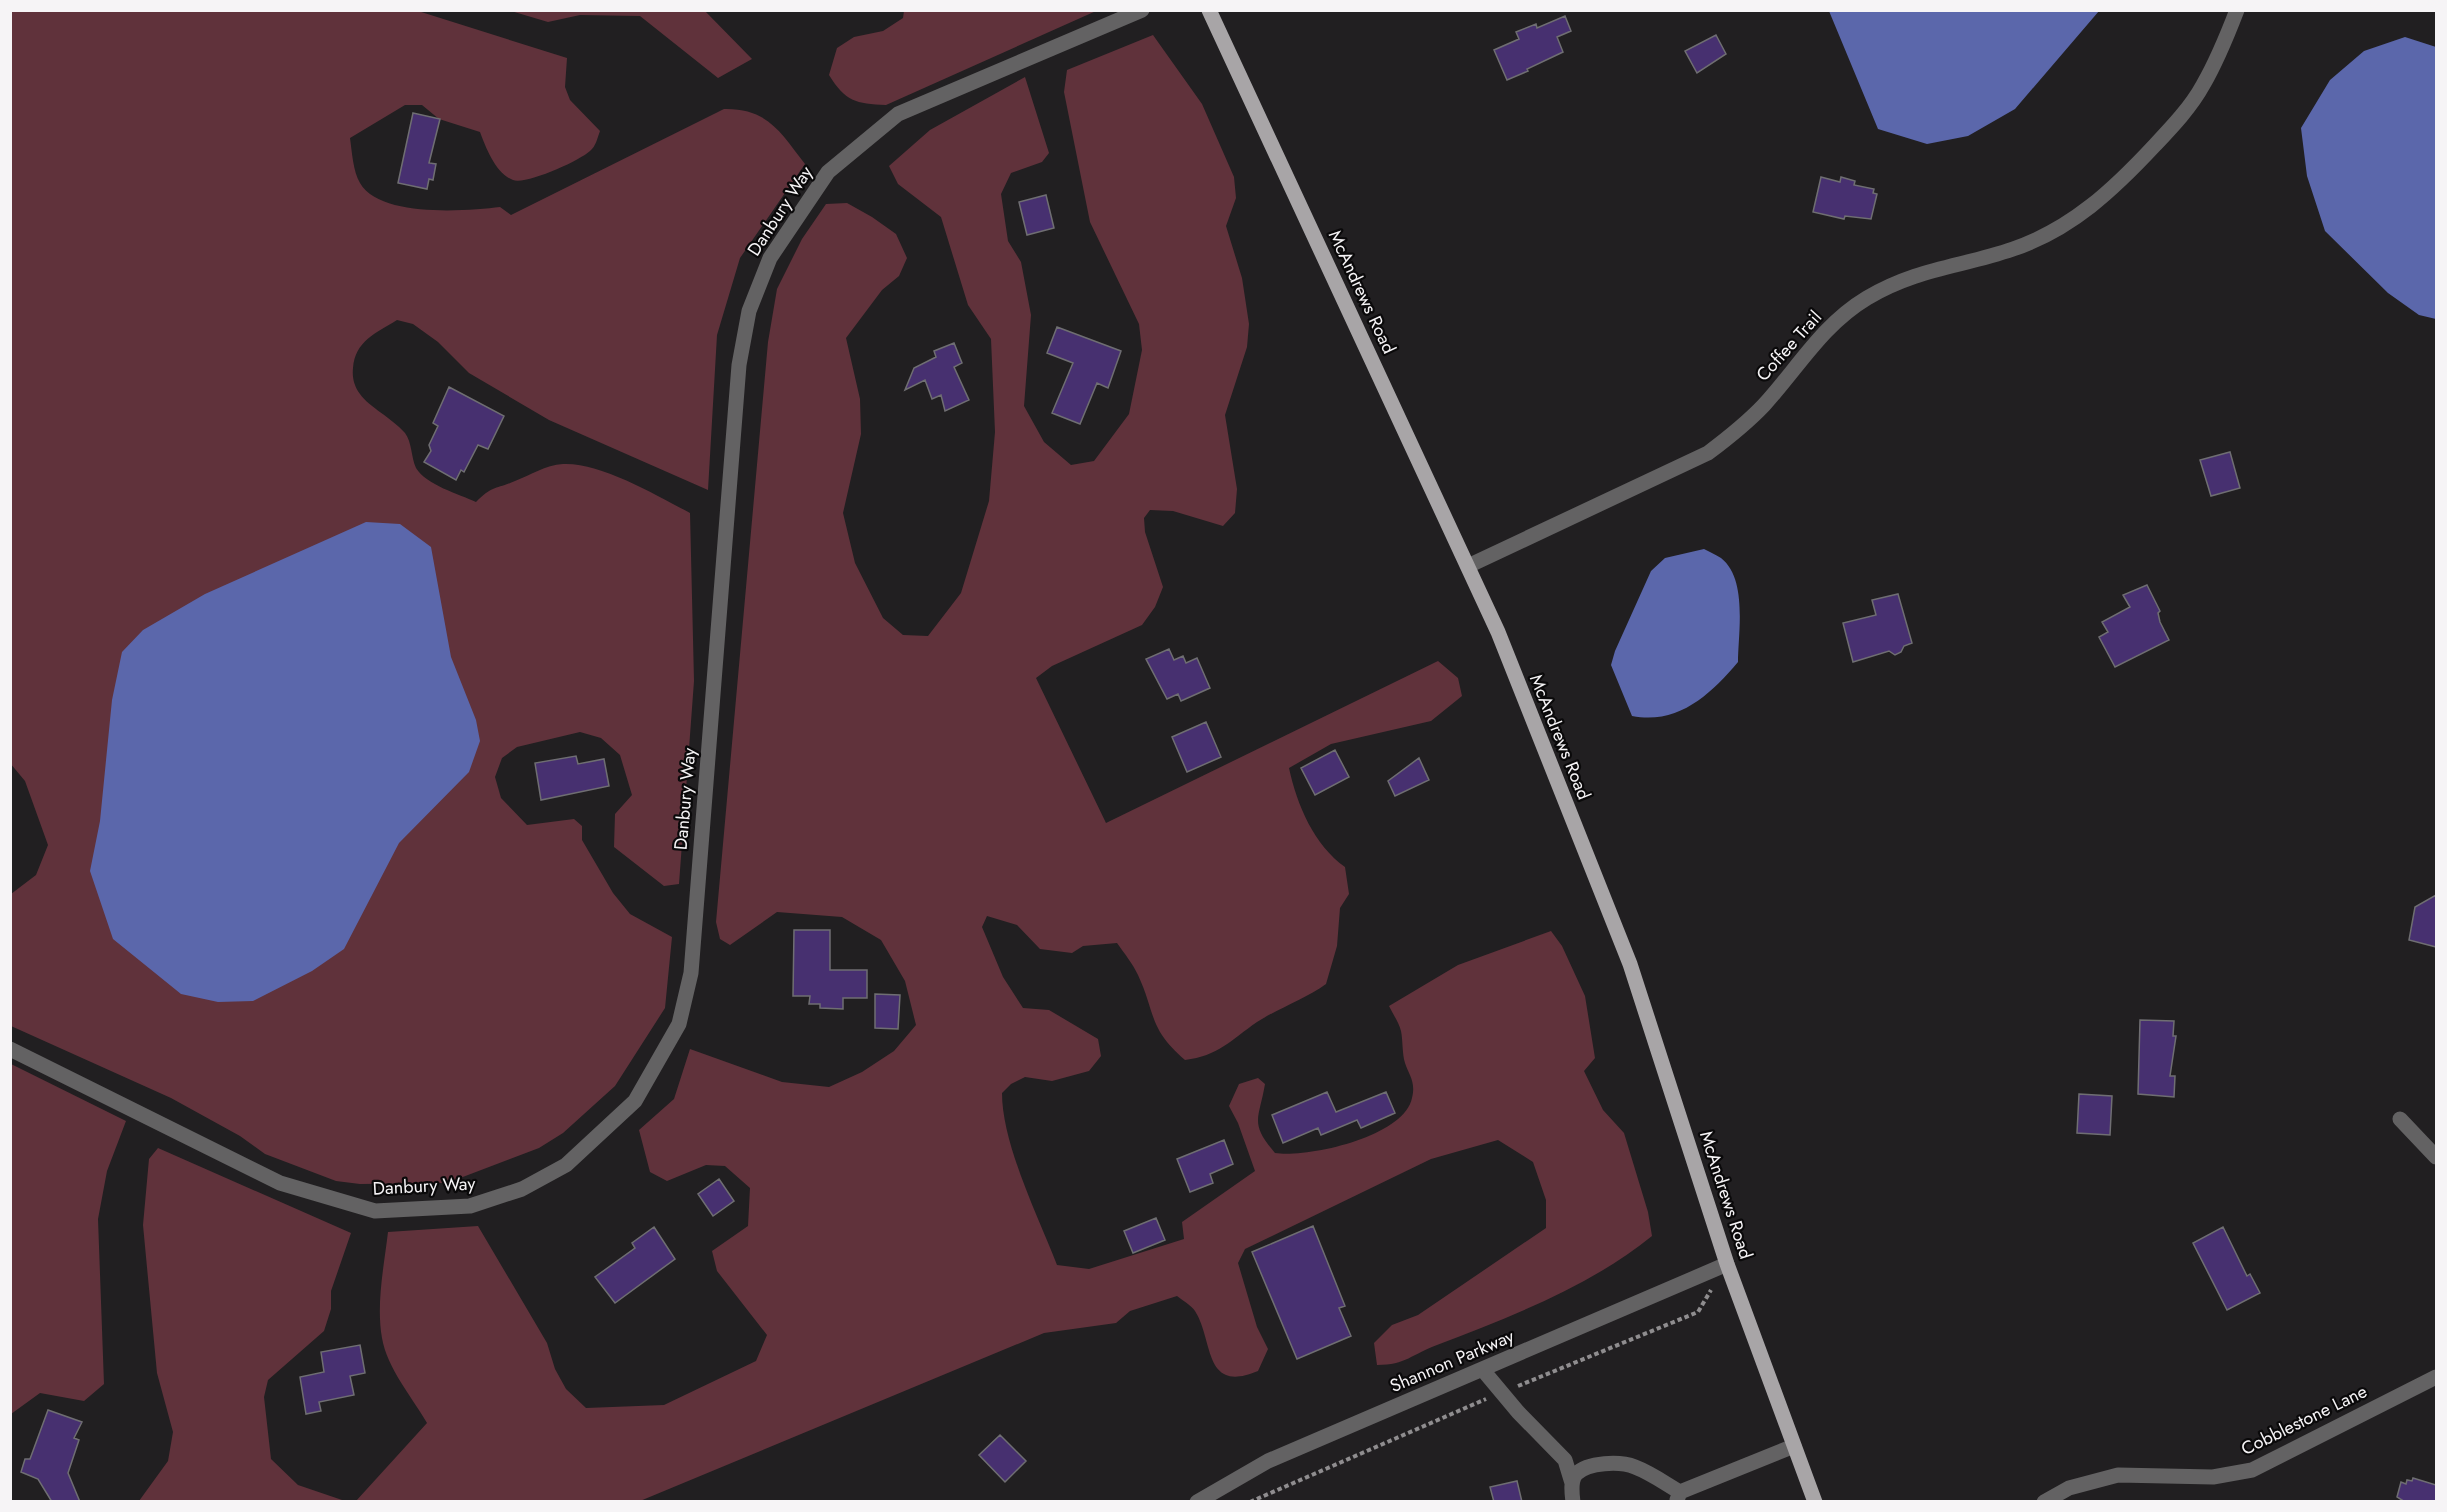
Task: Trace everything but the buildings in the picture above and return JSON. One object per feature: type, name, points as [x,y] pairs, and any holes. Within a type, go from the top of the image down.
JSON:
[{"type":"main road","name":"McAndrews Road","points":[[1209,10],[1498,632],[1630,964],[1727,1264],[1815,1502]]},
{"type":"street","name":"Danbury Way","points":[[10,1049],[280,1183],[375,1211],[470,1206],[522,1189],[566,1165],[635,1101],[679,1024],[691,973],[739,365],[749,310],[770,258],[828,172],[898,114],[1142,10]]},
{"type":"street","name":"Coffee Trail","points":[[1468,566],[1708,453],[1737,431],[1764,405],[1822,333],[1866,298],[1915,274],[2013,249],[2053,232],[2091,208],[2124,178],[2171,127],[2202,87],[2237,10]]},
{"type":"street","points":[[2400,1119],[2436,1157]]},
{"type":"street","name":"Shannon Parkway","points":[[1197,1502],[1268,1461],[1727,1264]]},
{"type":"street","points":[[1482,1369],[1518,1412],[1565,1460],[1572,1483],[1573,1502]]},
{"type":"street","name":"Cobblestone Lane","points":[[2044,1502],[2068,1488],[2118,1476],[2212,1477],[2252,1470],[2436,1377]]},
{"type":"street","points":[[1572,1483],[1576,1474],[1595,1465],[1616,1463],[1633,1466],[1678,1497],[1794,1446]]},
{"type":"shaded area","points":[[904,10],[1096,11],[886,105],[867,104],[846,96],[829,75],[837,48],[854,37],[883,31],[903,18]]},
{"type":"shaded area","points":[[11,11],[418,11],[567,58],[565,87],[570,100],[600,131],[590,151],[540,176],[520,181],[507,177],[492,160],[480,132],[439,119],[422,105],[405,105],[350,138],[354,167],[360,183],[370,194],[404,207],[425,210],[467,210],[500,207],[511,215],[724,109],[752,113],[763,118],[780,133],[805,164],[740,258],[717,335],[708,490],[549,420],[469,373],[438,342],[413,324],[397,320],[362,344],[355,359],[353,378],[360,394],[405,433],[416,468],[427,479],[443,488],[476,502],[491,490],[544,468],[563,464],[578,465],[594,468],[628,481],[690,513],[694,681],[679,884],[664,886],[614,847],[615,814],[632,795],[620,755],[601,738],[580,732],[517,747],[502,758],[495,777],[501,798],[527,825],[574,819],[582,826],[582,840],[613,893],[630,914],[672,937],[665,1008],[615,1086],[563,1133],[539,1148],[447,1183],[360,1184],[336,1181],[265,1154],[240,1136],[171,1098],[11,1026],[11,894],[36,875],[48,845],[25,781],[10,763]]},
{"type":"shaded area","points":[[511,11],[705,11],[752,59],[718,78],[640,16],[580,15],[548,22]]},
{"type":"shaded area","points":[[1153,35],[1202,104],[1234,177],[1236,198],[1226,226],[1242,278],[1249,324],[1247,347],[1225,415],[1237,489],[1235,513],[1223,526],[1173,511],[1150,510],[1144,518],[1145,532],[1163,587],[1155,607],[1142,625],[1052,666],[1036,678],[1106,823],[1438,661],[1458,678],[1462,696],[1431,721],[1331,744],[1289,768],[1308,823],[1324,847],[1345,867],[1349,894],[1340,908],[1337,946],[1326,984],[1257,1022],[1207,1055],[1185,1060],[1173,1049],[1154,1020],[1138,975],[1117,943],[1083,946],[1072,953],[1040,949],[1017,925],[987,916],[982,927],[1003,977],[1023,1008],[1049,1010],[1098,1039],[1101,1056],[1089,1071],[1052,1081],[1025,1077],[1011,1084],[1002,1093],[1014,1157],[1057,1265],[1089,1269],[1184,1239],[1182,1222],[1255,1171],[1238,1123],[1229,1106],[1239,1084],[1258,1078],[1265,1084],[1258,1120],[1259,1127],[1275,1153],[1290,1154],[1331,1148],[1374,1134],[1392,1124],[1405,1112],[1412,1098],[1413,1087],[1404,1059],[1401,1031],[1389,1006],[1458,965],[1551,931],[1562,946],[1585,996],[1595,1058],[1584,1071],[1603,1110],[1624,1133],[1648,1212],[1652,1236],[1602,1270],[1549,1299],[1428,1348],[1402,1361],[1377,1365],[1374,1343],[1392,1325],[1418,1315],[1546,1228],[1546,1200],[1533,1162],[1498,1140],[1431,1159],[1245,1249],[1238,1263],[1257,1327],[1268,1349],[1258,1371],[1240,1376],[1228,1376],[1219,1370],[1213,1361],[1195,1311],[1177,1296],[1130,1311],[1116,1323],[1044,1333],[640,1501],[356,1501],[427,1423],[394,1371],[382,1338],[380,1298],[388,1232],[478,1226],[547,1343],[555,1369],[566,1389],[586,1408],[664,1405],[756,1361],[767,1335],[717,1271],[712,1251],[748,1226],[750,1188],[725,1166],[706,1165],[667,1181],[650,1172],[639,1130],[674,1099],[690,1049],[782,1082],[829,1087],[862,1072],[894,1051],[916,1025],[905,981],[881,940],[842,917],[777,912],[730,945],[720,939],[716,922],[768,342],[777,289],[802,239],[826,204],[847,203],[872,217],[896,234],[907,258],[899,276],[882,290],[846,338],[860,399],[861,434],[843,513],[855,563],[883,618],[903,635],[928,636],[961,593],[989,501],[995,432],[991,339],[968,305],[941,217],[898,184],[889,166],[930,130],[1025,77],[1049,153],[1042,162],[1011,173],[1001,194],[1008,241],[1021,262],[1031,315],[1024,406],[1044,442],[1071,465],[1094,461],[1129,414],[1142,350],[1139,324],[1090,222],[1064,92],[1067,70]]},
{"type":"shaded area","points":[[11,1064],[126,1121],[107,1171],[98,1219],[104,1384],[84,1401],[40,1393],[11,1414]]},
{"type":"shaded area","points":[[158,1148],[351,1233],[331,1291],[331,1309],[324,1331],[268,1380],[264,1397],[271,1459],[298,1485],[345,1501],[139,1501],[168,1461],[173,1432],[157,1373],[143,1225],[149,1159]]},
{"type":"water","points":[[1829,10],[2099,11],[2015,109],[1968,136],[1927,144],[1878,129]]},
{"type":"water","points":[[2405,37],[2436,47],[2436,319],[2419,315],[2388,293],[2325,231],[2307,176],[2301,128],[2330,80],[2364,51]]},
{"type":"water","points":[[366,522],[400,524],[431,547],[451,657],[476,720],[480,741],[469,772],[399,843],[344,949],[312,971],[253,1001],[218,1002],[181,994],[113,939],[90,871],[100,821],[112,700],[122,652],[143,630],[205,594]]},
{"type":"water","points":[[1704,549],[1721,558],[1735,579],[1740,607],[1738,662],[1716,686],[1692,705],[1664,716],[1649,718],[1632,716],[1611,665],[1615,651],[1651,571],[1665,558]]}]
